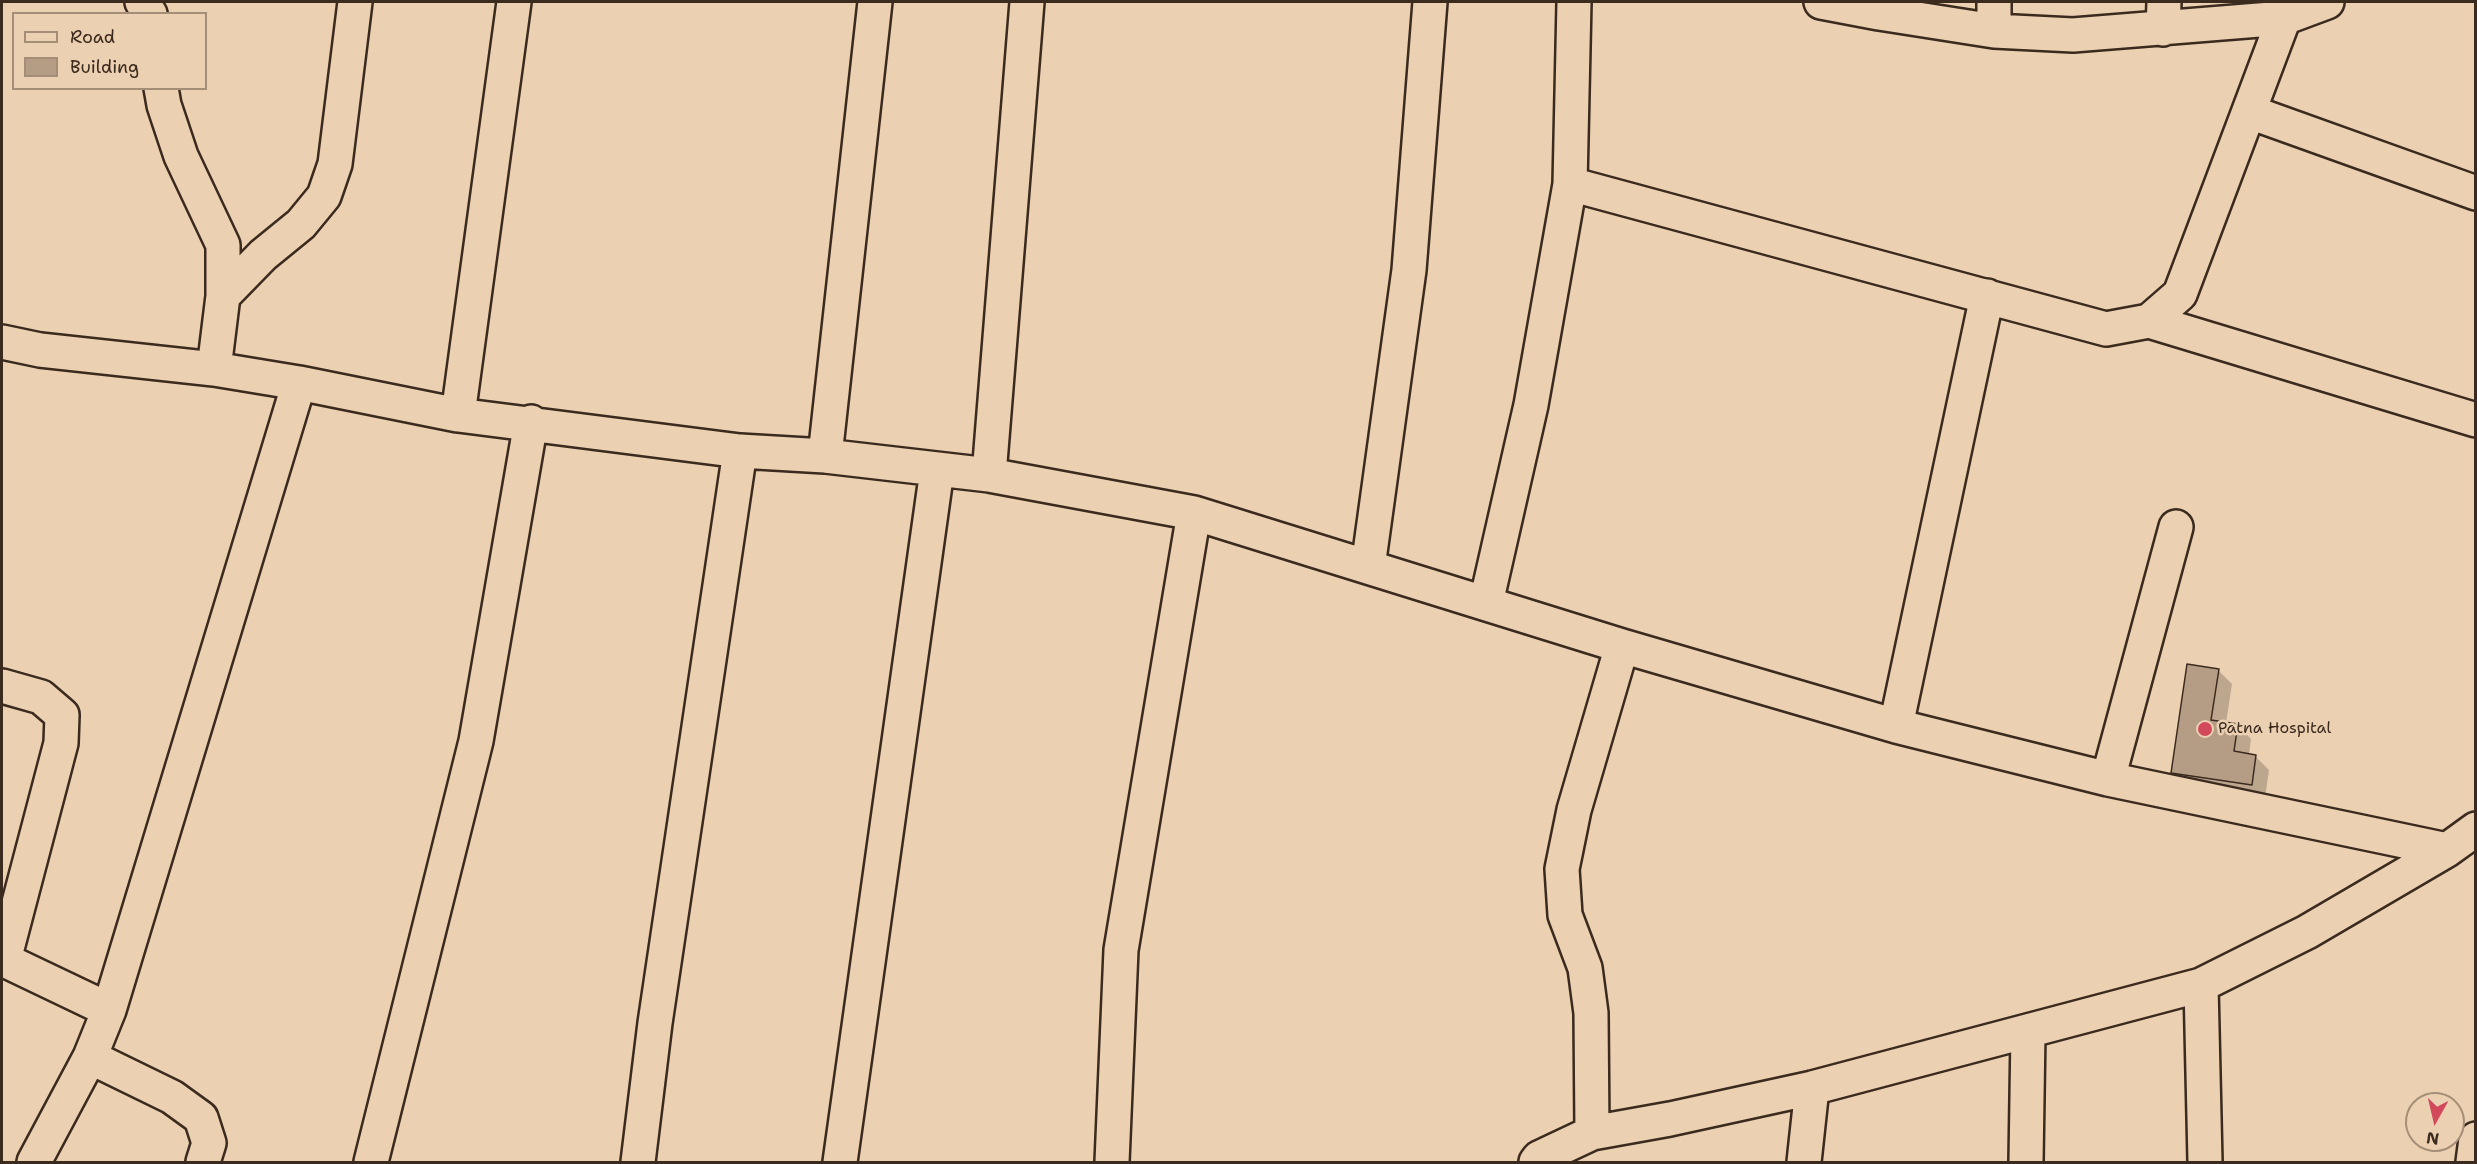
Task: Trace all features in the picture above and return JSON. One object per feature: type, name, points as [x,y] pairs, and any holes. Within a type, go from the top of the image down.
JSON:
[{"type":"street","points":[[224,296],[263,255],[301,224],[324,196],[335,164],[355,2]]},
{"type":"street","points":[[458,415],[514,2]]},
{"type":"street","points":[[825,456],[875,2]]},
{"type":"street","points":[[989,475],[1028,2]]},
{"type":"street","points":[[1368,567],[1409,270],[1430,2]]},
{"type":"street","points":[[1486,603],[1531,405],[1570,184],[1574,2]]},
{"type":"street","points":[[1821,2],[1879,13],[1994,16],[2073,35],[2163,15],[2284,18],[2327,2]]},
{"type":"street","points":[[2149,321],[2180,294],[2284,18]]},
{"type":"street","points":[[161,90],[181,156],[223,245],[224,296],[214,369]]},
{"type":"street","points":[[2250,112],[2475,193]]},
{"type":"street","points":[[1570,184],[2106,329],[2149,321],[2475,420]]},
{"type":"street","points":[[1896,726],[1987,296]]},
{"type":"street","points":[[2,342],[40,350],[214,369],[299,383],[458,415],[531,422],[740,450],[825,456],[989,475],[1194,513],[1622,646],[1896,726],[2108,779],[2447,850]]},
{"type":"street","points":[[34,1162],[90,1057],[109,1010],[299,383]]},
{"type":"street","points":[[371,1162],[476,741],[531,422]]},
{"type":"street","points":[[638,1162],[657,1011],[740,450]]},
{"type":"street","points":[[840,1162],[937,470]]},
{"type":"street","points":[[1112,1162],[1121,950],[1194,513]]},
{"type":"street","points":[[2108,779],[2176,527]]},
{"type":"street","points":[[1592,1133],[1591,1013],[1585,968],[1565,915],[1562,869],[1574,810],[1622,646]]},
{"type":"street","points":[[2,686],[40,696],[62,716],[61,743],[3,959],[109,1010]]},
{"type":"street","points":[[1536,1162],[1539,1158],[1592,1133],[1670,1119],[1812,1088],[2201,985],[2307,932],[2447,850],[2475,829]]},
{"type":"street","points":[[2201,985],[2205,1162]]},
{"type":"street","points":[[2026,1162],[2028,1032]]},
{"type":"street","points":[[90,1057],[172,1097],[201,1118],[209,1143],[203,1162]]},
{"type":"street","points":[[1804,1162],[1812,1088]]},
{"type":"street","points":[[2473,1162],[2475,1139]]},
{"type":"building","points":[[2187,664],[2219,669],[2211,720],[2238,724],[2234,751],[2256,755],[2252,785],[2171,773]]},
{"type":"place","name":"Patna Hospital","points":[[2205,729]]}]
